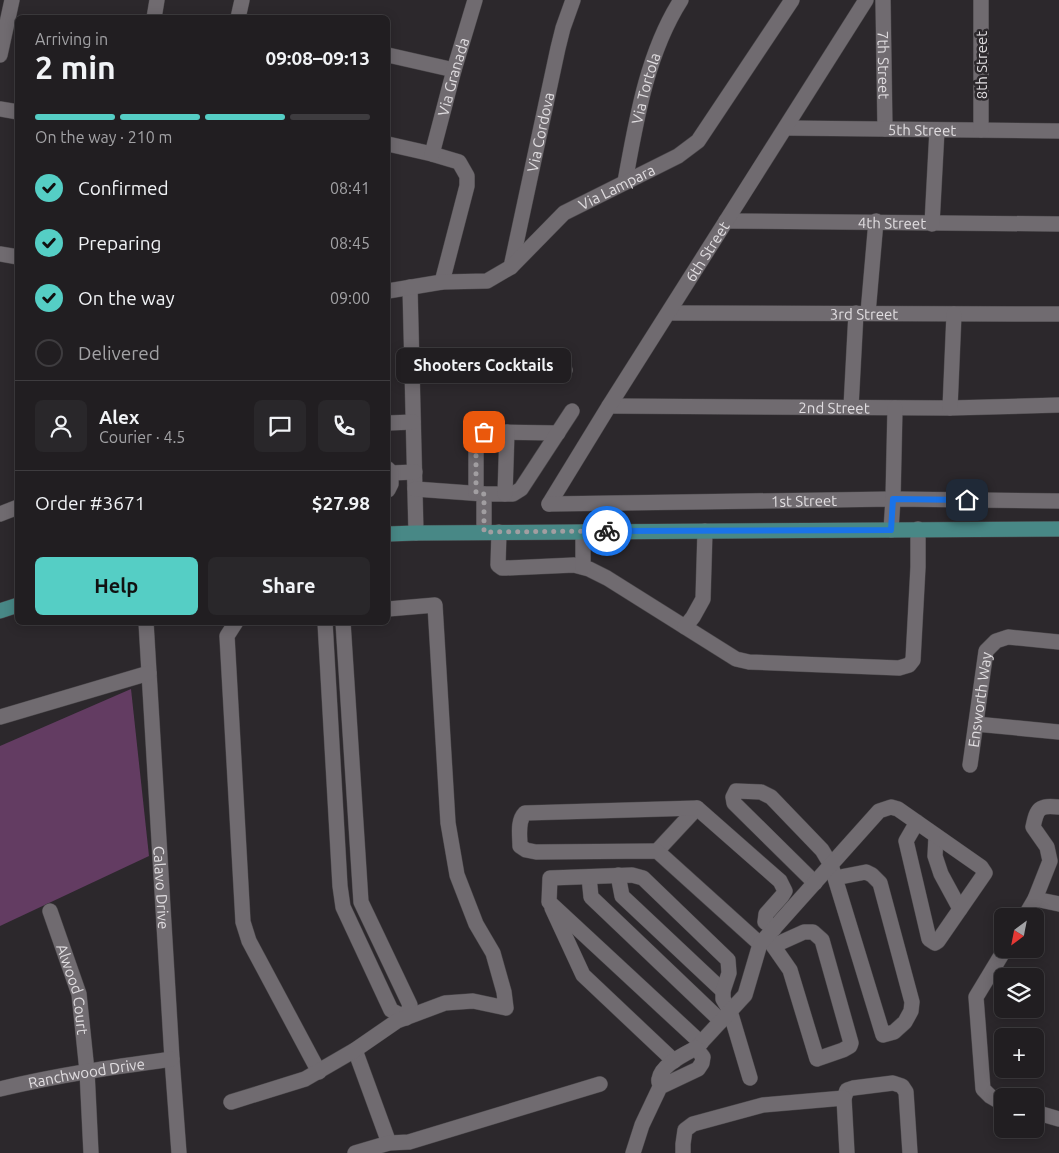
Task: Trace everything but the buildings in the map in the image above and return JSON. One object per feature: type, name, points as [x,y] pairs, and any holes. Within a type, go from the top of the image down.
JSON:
[{"type":"main road","points":[[390,534],[1059,529]]},
{"type":"main road","points":[[0,611],[15,606]]},
{"type":"street","points":[[0,55],[12,0]]},
{"type":"street","points":[[154,15],[157,0]]},
{"type":"street","points":[[239,15],[242,0]]},
{"type":"street","name":"Via Granada","points":[[432,154],[475,0]]},
{"type":"street","name":"Via Cordova","points":[[511,267],[558,48],[573,0]]},
{"type":"street","name":"Via Tortola","points":[[625,182],[636,124],[651,68],[670,18],[681,0]]},
{"type":"street","name":"Via Lampara","points":[[390,291],[442,282],[487,281],[511,267],[564,213],[678,156],[698,141],[792,0]]},
{"type":"street","name":"6th Street","points":[[549,504],[866,0]]},
{"type":"street","name":"7th Street","points":[[883,0],[884,130]]},
{"type":"street","name":"8th Street","points":[[981,0],[981,130]]},
{"type":"street","points":[[390,55],[454,70]]},
{"type":"street","points":[[0,109],[15,112]]},
{"type":"street","name":"5th Street","points":[[786,128],[1059,131]]},
{"type":"street","points":[[932,224],[936,130]]},
{"type":"street","points":[[390,144],[459,162],[467,176],[467,186],[442,282]]},
{"type":"street","name":"4th Street","points":[[726,221],[1059,224]]},
{"type":"street","points":[[851,407],[862,313],[876,222]]},
{"type":"street","points":[[0,254],[15,256]]},
{"type":"street","points":[[410,287],[416,533]]},
{"type":"street","name":"3rd Street","points":[[669,313],[1059,314]]},
{"type":"street","points":[[950,408],[954,314]]},
{"type":"street","points":[[412,362],[502,358],[550,365],[565,370]]},
{"type":"street","name":"2nd Street","points":[[609,406],[950,408],[1059,405]]},
{"type":"street","points":[[891,530],[895,408]]},
{"type":"street","points":[[415,489],[513,494],[521,489],[572,411]]},
{"type":"street","points":[[390,422],[413,422]]},
{"type":"street","points":[[484,532],[476,441],[479,436],[484,432],[558,433]]},
{"type":"street","points":[[505,494],[507,432]]},
{"type":"street","points":[[390,471],[415,472]]},
{"type":"street","name":"1st Street","points":[[549,504],[893,499],[1059,501]]},
{"type":"street","points":[[0,514],[15,508]]},
{"type":"street","points":[[499,532],[498,565],[502,568],[574,565],[583,567],[607,578],[736,659],[749,662],[899,668],[909,665],[913,660],[918,529]]},
{"type":"street","points":[[685,627],[703,600],[706,531]]},
{"type":"street","points":[[583,532],[583,567]]},
{"type":"street","points":[[231,1102],[305,1079],[355,1050],[397,1021],[444,1003],[473,1001],[506,1008],[504,992],[493,953],[476,924],[457,875],[448,823],[435,605],[390,609]]},
{"type":"street","name":"Calavo Drive","points":[[146,625],[179,1153]]},
{"type":"street","points":[[234,625],[227,636],[244,922],[249,941],[319,1072]]},
{"type":"street","points":[[325,625],[339,876],[343,907],[391,1010],[406,1018]]},
{"type":"street","points":[[343,625],[361,902],[410,1005],[406,1018]]},
{"type":"street","name":"Ensworth Way","points":[[970,765],[986,651],[996,641],[1008,636],[1059,642]]},
{"type":"street","points":[[0,717],[149,673]]},
{"type":"street","points":[[976,724],[1059,732]]},
{"type":"street","points":[[815,883],[734,803],[733,797],[736,791],[761,792],[771,797],[822,850],[833,871],[883,1035],[894,1032],[905,1022],[911,1011],[912,1002],[880,883],[866,872],[833,871]]},
{"type":"street","points":[[1030,908],[1050,861],[1046,847],[1033,827],[1036,814],[1040,808],[1049,806],[1059,807]]},
{"type":"street","points":[[660,1087],[658,1080],[662,1072],[674,1061],[698,1046],[745,996],[768,939],[815,883],[833,871],[879,811],[891,807],[898,809],[917,822],[936,836],[981,867],[985,873],[938,941],[934,943],[929,940],[906,841],[917,822]]},
{"type":"street","points":[[657,850],[697,808]]},
{"type":"street","points":[[768,939],[765,922],[766,914],[782,896],[784,891],[780,881],[697,808],[525,813],[522,816],[520,822],[520,846],[526,850],[536,852],[657,850],[768,939],[790,970],[817,1059],[850,1046],[851,1043],[822,940],[813,932],[768,939]]},
{"type":"street","points":[[936,836],[935,856],[941,874],[960,909]]},
{"type":"street","points":[[618,875],[622,896],[723,991]]},
{"type":"street","points":[[674,1061],[583,975],[549,902],[550,878],[618,875],[632,875],[643,878],[728,960],[729,973],[723,991],[726,1016],[750,1078]]},
{"type":"street","points":[[588,877],[591,897],[726,1016]]},
{"type":"street","points":[[1035,899],[1059,904]]},
{"type":"street","points":[[549,902],[698,1046],[703,1057],[698,1069],[660,1087],[642,1125],[633,1153]]},
{"type":"street","name":"Alwood Court","points":[[50,911],[79,994],[87,1071],[91,1153]]},
{"type":"street","points":[[994,1098],[983,1090],[976,997],[1000,958]]},
{"type":"street","points":[[355,1050],[389,1143]]},
{"type":"street","name":"Ranchwood Drive","points":[[0,1089],[87,1071],[172,1059]]},
{"type":"street","points":[[847,1153],[844,1098],[847,1090],[893,1083],[902,1086],[906,1092],[910,1153]]},
{"type":"street","points":[[355,1153],[389,1143],[409,1142],[600,1084]]},
{"type":"street","points":[[683,1153],[682,1144],[685,1130],[693,1124],[763,1106],[844,1098]]},
{"type":"street","points":[[1044,1114],[1059,1118]]},
{"type":"shaded area","points":[[131,689],[149,856],[0,926],[0,746]]},
{"type":"way so far","points":[[484,432],[476,441],[476,493],[484,494],[484,532],[607,531]]},
{"type":"place","name":"Shooters Cocktails","points":[[484,432]]},
{"type":"route","points":[[607,531],[891,530],[893,499],[967,500]]}]
